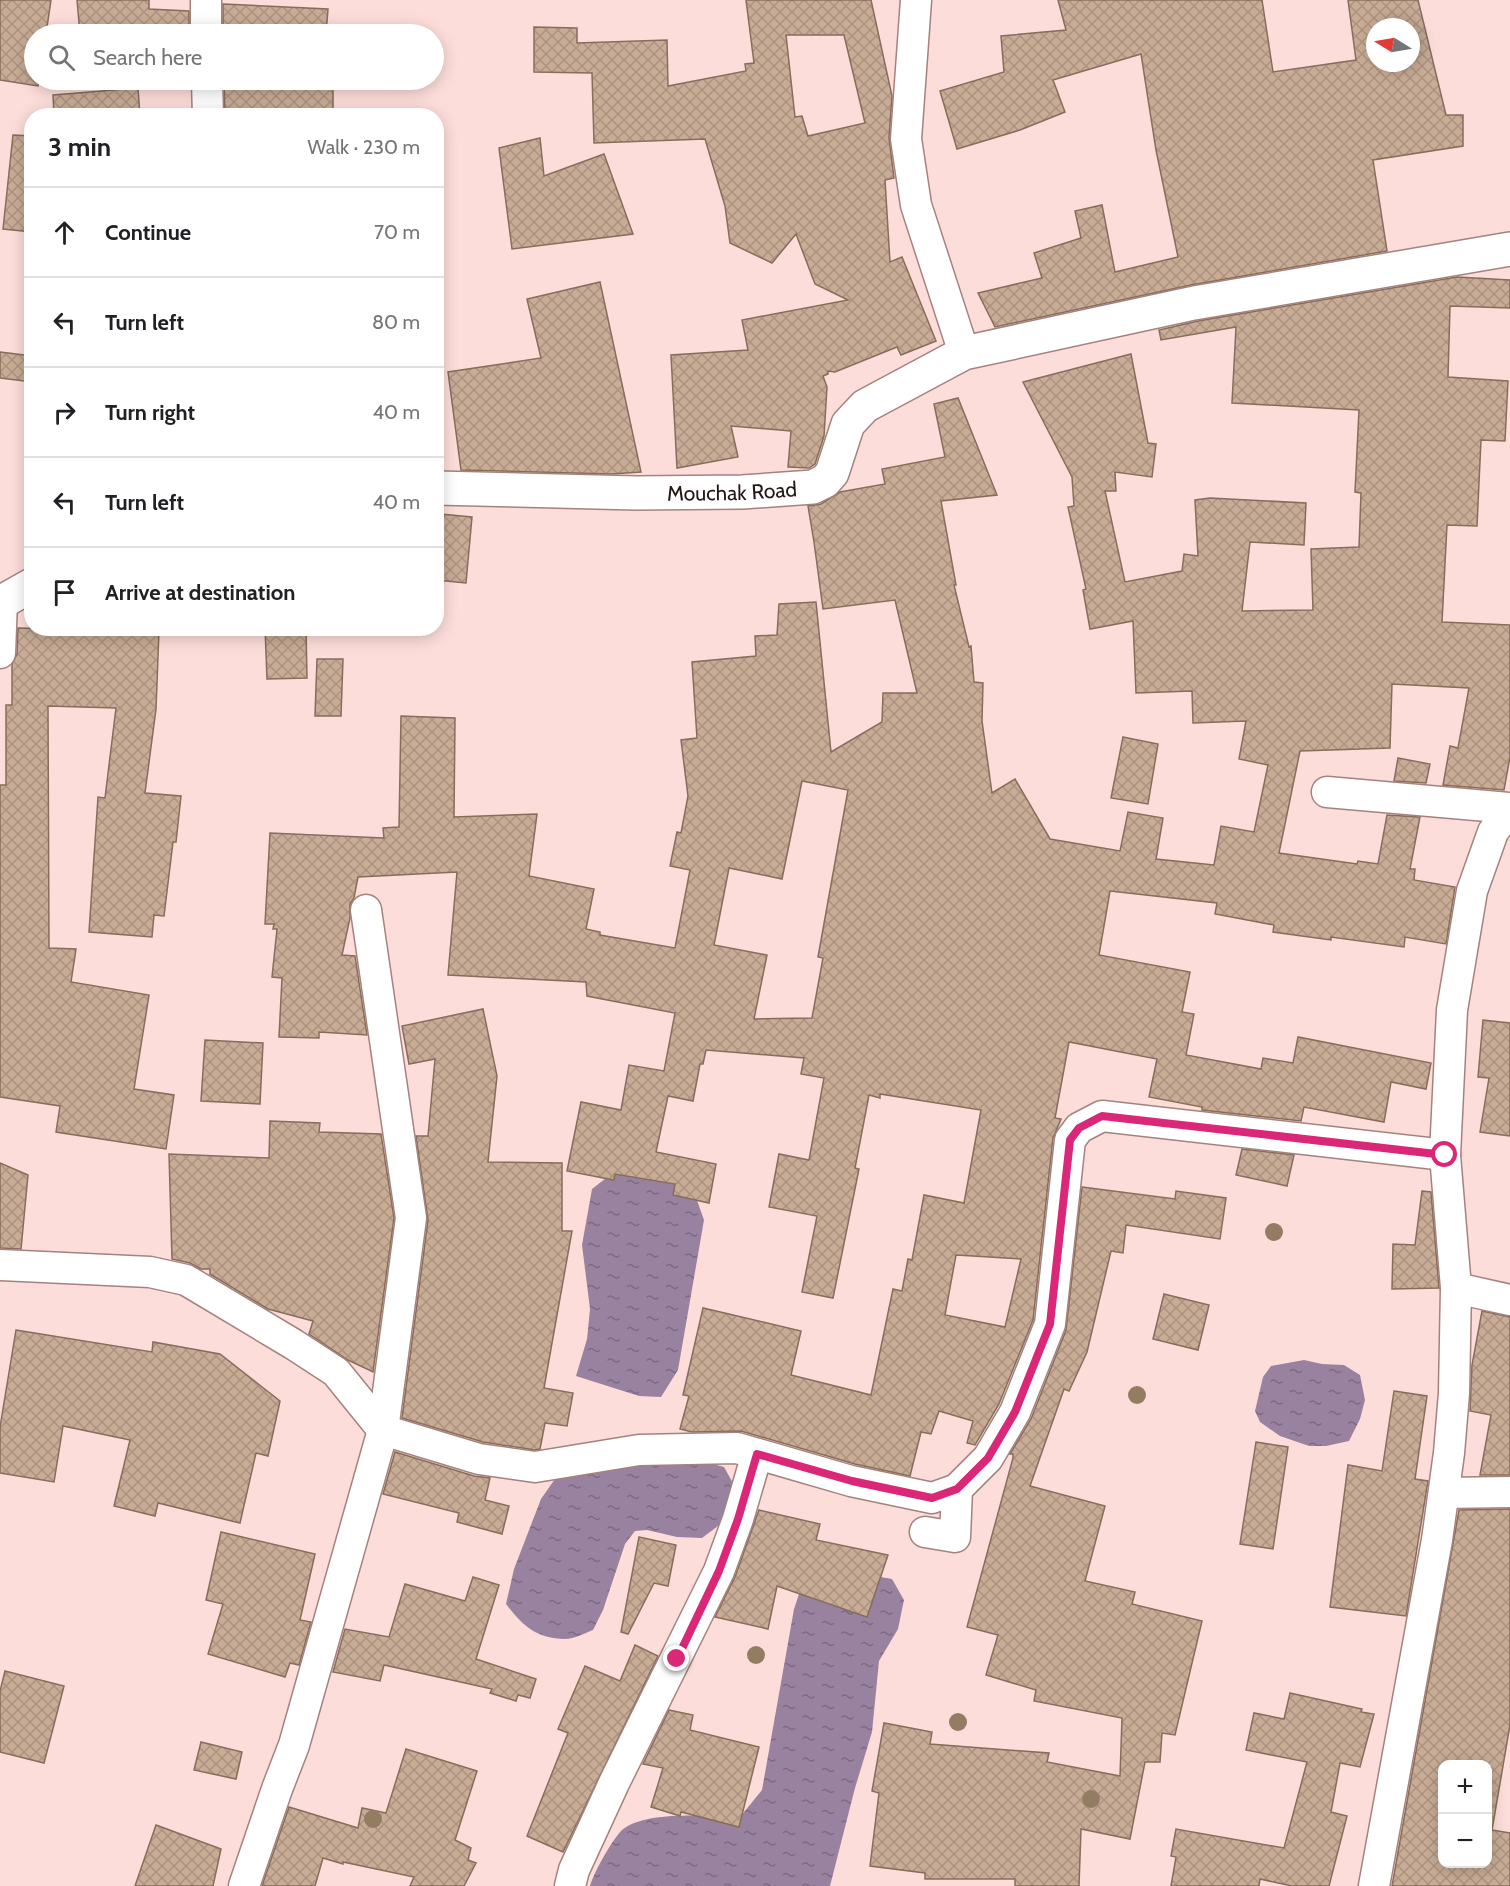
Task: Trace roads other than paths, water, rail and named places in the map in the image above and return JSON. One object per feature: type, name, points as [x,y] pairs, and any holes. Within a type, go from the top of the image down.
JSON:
[{"type":"street","points":[[206,0],[206,24]]},
{"type":"street","points":[[916,0],[906,139],[916,205],[964,353]]},
{"type":"street","points":[[207,90],[208,108]]},
{"type":"street","name":"Mouchak Road","points":[[444,488],[742,492],[813,487],[825,482],[832,472],[848,424],[865,406],[964,353],[1194,303],[1510,249]]},
{"type":"street","points":[[0,654],[1,602],[24,589]]},
{"type":"street","points":[[1327,792],[1510,808]]},
{"type":"street","points":[[1374,1886],[1434,1561],[1444,1493],[1454,1393],[1456,1288],[1445,1155],[1452,1010],[1472,891],[1493,832],[1510,808]]},
{"type":"street","points":[[244,1886],[294,1746],[383,1430],[411,1218],[366,910]]},
{"type":"street","points":[[0,1265],[150,1272],[186,1280],[336,1372],[383,1430],[479,1459],[535,1467],[639,1450],[737,1448],[874,1486],[932,1498],[957,1489],[988,1458],[1015,1412],[1050,1324],[1070,1140],[1079,1128],[1102,1116],[1445,1155]]},
{"type":"street","points":[[1456,1288],[1510,1300]]},
{"type":"street","points":[[570,1886],[574,1870],[614,1783],[719,1571],[738,1519],[757,1454]]},
{"type":"street","points":[[925,1532],[955,1538],[957,1489]]},
{"type":"street","points":[[1444,1493],[1510,1492]]},
{"type":"water","points":[[640,1169],[694,1192],[704,1220],[678,1370],[661,1397],[639,1396],[576,1376],[587,1339],[590,1309],[582,1245],[592,1189],[614,1172]]},
{"type":"water","points":[[1304,1360],[1344,1365],[1360,1375],[1365,1400],[1360,1419],[1349,1441],[1326,1446],[1309,1446],[1280,1436],[1260,1422],[1255,1411],[1263,1377],[1271,1366]]},
{"type":"water","points":[[702,1461],[724,1467],[734,1485],[722,1523],[702,1538],[677,1537],[647,1530],[635,1531],[625,1544],[603,1610],[593,1630],[568,1639],[546,1636],[524,1624],[506,1604],[514,1569],[541,1499],[564,1466]]},
{"type":"water","points":[[859,1573],[892,1579],[904,1600],[898,1629],[879,1661],[872,1732],[830,1886],[590,1886],[613,1841],[622,1830],[632,1824],[662,1817],[696,1815],[740,1817],[762,1790],[794,1609],[802,1585]]}]
